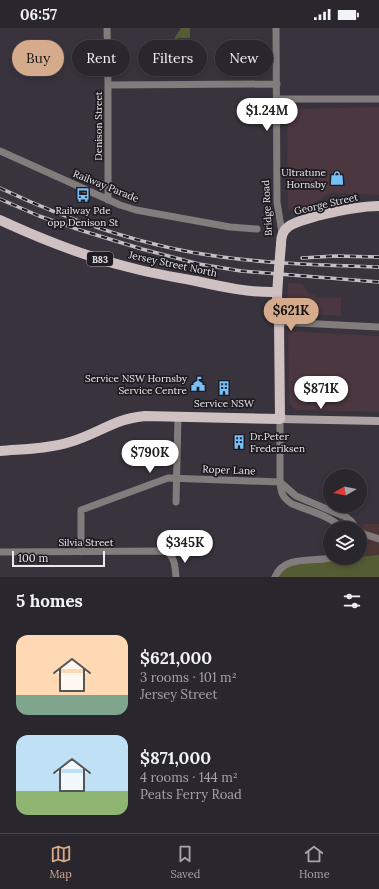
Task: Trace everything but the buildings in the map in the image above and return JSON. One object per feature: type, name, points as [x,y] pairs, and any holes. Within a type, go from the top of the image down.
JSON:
[{"type":"main road","name":"George Street","points":[[282,233],[290,225],[307,219],[354,208],[379,206]]},
{"type":"main road","name":"Jersey Street North","points":[[0,220],[65,247],[128,267],[205,283],[259,292],[277,292]]},
{"type":"main road","name":"Bridge Road","points":[[280,419],[279,322],[277,292],[282,233]]},
{"type":"main road","points":[[0,451],[64,444],[78,440],[116,423],[145,416],[379,421]]},
{"type":"street","name":"Denison Street","points":[[107,28],[108,200]]},
{"type":"street","name":"Bridge Road","points":[[276,28],[277,202],[282,233]]},
{"type":"street","points":[[108,85],[277,84]]},
{"type":"street","points":[[277,99],[379,99]]},
{"type":"street","name":"Railway Parade","points":[[0,151],[108,200],[136,210],[230,227],[257,230]]},
{"type":"street","points":[[279,322],[379,327]]},
{"type":"street","points":[[176,502],[178,416]]},
{"type":"street","name":"Bridge Road","points":[[280,419],[280,482]]},
{"type":"street","name":"Roper Lane","points":[[81,552],[81,510],[168,478],[280,482]]},
{"type":"street","points":[[280,482],[281,492],[292,504],[333,521]]},
{"type":"street","points":[[280,482],[296,496],[343,516],[351,521]]},
{"type":"street","points":[[367,535],[379,539]]},
{"type":"street","name":"Silvia Street","points":[[0,552],[167,551],[171,555],[175,566],[176,577]]},
{"type":"street","points":[[275,577],[284,566],[295,561],[323,558]]},
{"type":"shaded area","points":[[379,107],[379,195],[330,193],[307,208],[292,211],[288,209],[287,109]]},
{"type":"shaded area","points":[[288,283],[302,284],[310,295],[315,295],[315,297],[341,298],[341,316],[288,313]]},
{"type":"shaded area","points":[[288,331],[379,336],[379,412],[296,410],[292,407],[289,403]]},
{"type":"shaded area","points":[[367,524],[379,524],[379,577],[362,576],[362,565],[367,565]]},
{"type":"green space","points":[[181,28],[190,28],[190,38],[163,40],[174,39]]},
{"type":"green space","points":[[379,555],[379,577],[271,577],[278,567],[323,562],[323,565],[367,565],[367,556]]},
{"type":"railway","points":[[0,188],[81,222],[136,239],[193,253],[300,264],[379,267]]},
{"type":"railway","points":[[0,199],[39,216],[83,231],[199,264],[241,271],[379,282]]},
{"type":"railway","points":[[302,258],[335,256],[379,257]]},
{"type":"place","name":"Ultratune Hornsby","points":[[337,178]]},
{"type":"place","name":"Railway Pde opp Denison St","points":[[83,195]]},
{"type":"place","name":"Service NSW Hornsby Service Centre","points":[[198,384]]},
{"type":"place","name":"Service NSW","points":[[224,388]]},
{"type":"place","name":"Dr.Peter Frederiksen","points":[[239,442]]}]
